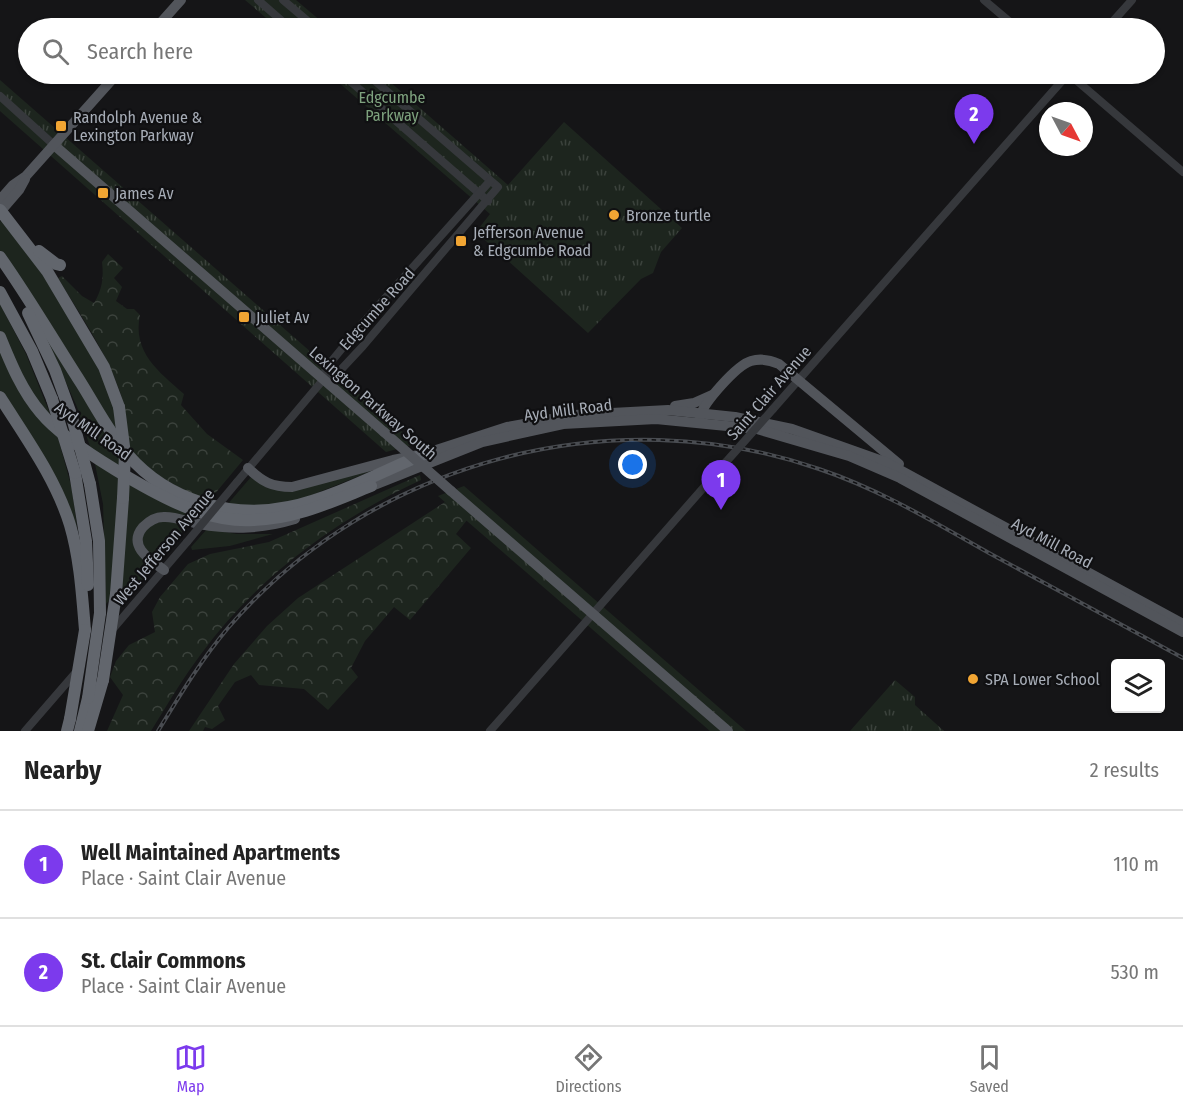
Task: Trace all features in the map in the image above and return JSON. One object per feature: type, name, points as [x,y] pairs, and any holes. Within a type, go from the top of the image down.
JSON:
[{"type":"highway","points":[[0,208],[26,241],[104,367],[119,407],[125,454],[116,594],[104,680],[88,731]]},
{"type":"highway","points":[[26,241],[51,262],[60,264]]},
{"type":"highway","points":[[0,257],[127,453],[156,480],[180,494],[225,509],[253,511],[279,508],[316,498],[424,454]]},
{"type":"highway","points":[[0,267],[40,338],[71,414],[90,484],[99,541],[100,613],[88,698],[80,731]]},
{"type":"highway","points":[[0,292],[32,351],[52,399],[75,473],[86,541],[88,580],[85,630],[68,725]]},
{"type":"highway","name":"Ayd Mill Road","points":[[0,337],[27,395],[55,428],[93,455],[182,506],[236,520],[279,518],[307,511],[371,486]]},
{"type":"highway","points":[[0,397],[49,476],[64,507],[75,544],[85,630]]},
{"type":"main road","points":[[165,18],[181,0]]},
{"type":"main road","points":[[0,208],[19,190],[26,176],[108,84]]},
{"type":"main road","name":"Lexington Parkway South","points":[[54,145],[728,731]]},
{"type":"main road","points":[[702,416],[715,394],[736,369],[755,360],[779,364],[796,383]]},
{"type":"main road","points":[[702,416],[740,374],[752,367],[772,368],[796,383],[915,478]]},
{"type":"main road","points":[[630,411],[694,404],[715,394]]},
{"type":"main road","name":"Ayd Mill Road","points":[[248,468],[262,481],[275,487],[292,487],[393,459],[424,454],[507,427],[574,415],[630,411],[702,416],[792,429],[853,449],[915,478],[1183,624]]},
{"type":"main road","name":"Ayd Mill Road","points":[[371,486],[449,454],[518,432],[563,424],[702,416],[757,429],[849,456],[900,478],[1183,632]]},
{"type":"main road","points":[[164,570],[145,556],[138,545],[140,531],[154,519],[172,518],[225,528],[263,527],[294,520],[371,486]]},
{"type":"main road","points":[[1150,605],[1183,617]]},
{"type":"street","points":[[258,0],[279,18]]},
{"type":"street","points":[[283,0],[304,18]]},
{"type":"street","points":[[984,0],[1005,18]]},
{"type":"street","points":[[1116,18],[1132,0]]},
{"type":"street","points":[[353,84],[488,201],[498,187],[378,84]]},
{"type":"street","name":"Saint Clair Avenue","points":[[490,731],[1060,84]]},
{"type":"street","points":[[1081,84],[1183,172]]},
{"type":"street","name":"Lexington Parkway South","points":[[0,96],[54,145]]},
{"type":"street","name":"Edgcumbe Road","points":[[323,380],[326,368],[362,324],[490,181]]},
{"type":"street","name":"Edgcumbe Road","points":[[323,380],[335,376],[488,201]]},
{"type":"street","name":"West Jefferson Avenue","points":[[25,731],[323,380]]},
{"type":"green space","points":[[245,0],[296,0],[317,18],[266,18]]},
{"type":"green space","points":[[0,80],[416,444],[386,452],[0,111]]},
{"type":"green space","name":"Edgcumbe Parkway","points":[[340,84],[392,84],[508,185],[564,122],[682,228],[661,252],[653,273],[641,279],[588,333],[476,232],[490,214]]},
{"type":"green space","points":[[2,219],[67,308],[96,358],[114,405],[120,442],[0,252],[0,222]]},
{"type":"green space","points":[[108,254],[123,268],[114,278],[122,287],[116,301],[127,309],[134,309],[140,315],[140,340],[150,360],[165,378],[184,394],[181,405],[207,434],[243,460],[208,502],[153,472],[130,449],[125,429],[123,402],[115,379],[93,335],[58,278],[62,276],[82,296],[94,303],[102,284],[102,262]]},
{"type":"green space","points":[[0,304],[26,354],[55,426],[44,415],[0,333]]},
{"type":"green space","points":[[36,316],[120,449],[120,469],[92,453],[77,407]]},
{"type":"green space","points":[[0,345],[57,434],[72,489],[79,541],[52,474],[0,391]]},
{"type":"green space","points":[[94,459],[120,474],[113,596],[106,604],[103,504]]},
{"type":"green space","points":[[389,464],[287,505],[226,506],[251,477],[268,488]]},
{"type":"green space","points":[[420,475],[421,480],[358,513],[329,532],[300,553],[247,600],[201,654],[151,731],[107,731],[123,695],[110,677],[116,661],[129,645],[155,632],[152,612],[160,597],[188,564],[210,554],[269,542]]},
{"type":"green space","points":[[129,479],[198,514],[193,521],[172,515],[135,532],[153,567],[120,608]]},
{"type":"green space","points":[[464,486],[746,731],[710,731],[438,496]]},
{"type":"green space","points":[[445,502],[467,520],[456,534],[471,548],[410,620],[394,607],[365,641],[351,668],[358,677],[328,710],[304,689],[259,685],[251,675],[235,682],[218,706],[225,720],[212,729],[205,727],[203,731],[189,731],[234,664],[267,626],[298,598]]},
{"type":"green space","points":[[164,521],[189,525],[158,559],[146,554],[140,536],[153,524]]},
{"type":"green space","points":[[207,529],[237,534],[273,534],[230,546],[192,550],[191,547]]},
{"type":"green space","points":[[895,680],[915,697],[915,705],[944,731],[850,731]]},
{"type":"railway","points":[[158,731],[200,665],[228,628],[286,570],[352,523],[423,485],[500,459],[579,444],[659,440],[740,448],[819,469],[863,486],[906,507],[1183,658]]},
{"type":"place","name":"Randolph Avenue & Lexington Parkway","points":[[61,126]]},
{"type":"place","name":"St. Clair Commons","points":[[974,144]]},
{"type":"place","name":"James Av","points":[[103,193]]},
{"type":"place","name":"Bronze turtle","points":[[614,215]]},
{"type":"place","name":"Jefferson Avenue & Edgcumbe Road","points":[[461,241]]},
{"type":"place","name":"Juliet Av","points":[[244,317]]},
{"type":"place","name":"Well Maintained Apartments","points":[[721,510]]},
{"type":"place","name":"SPA Lower School","points":[[973,679]]}]
